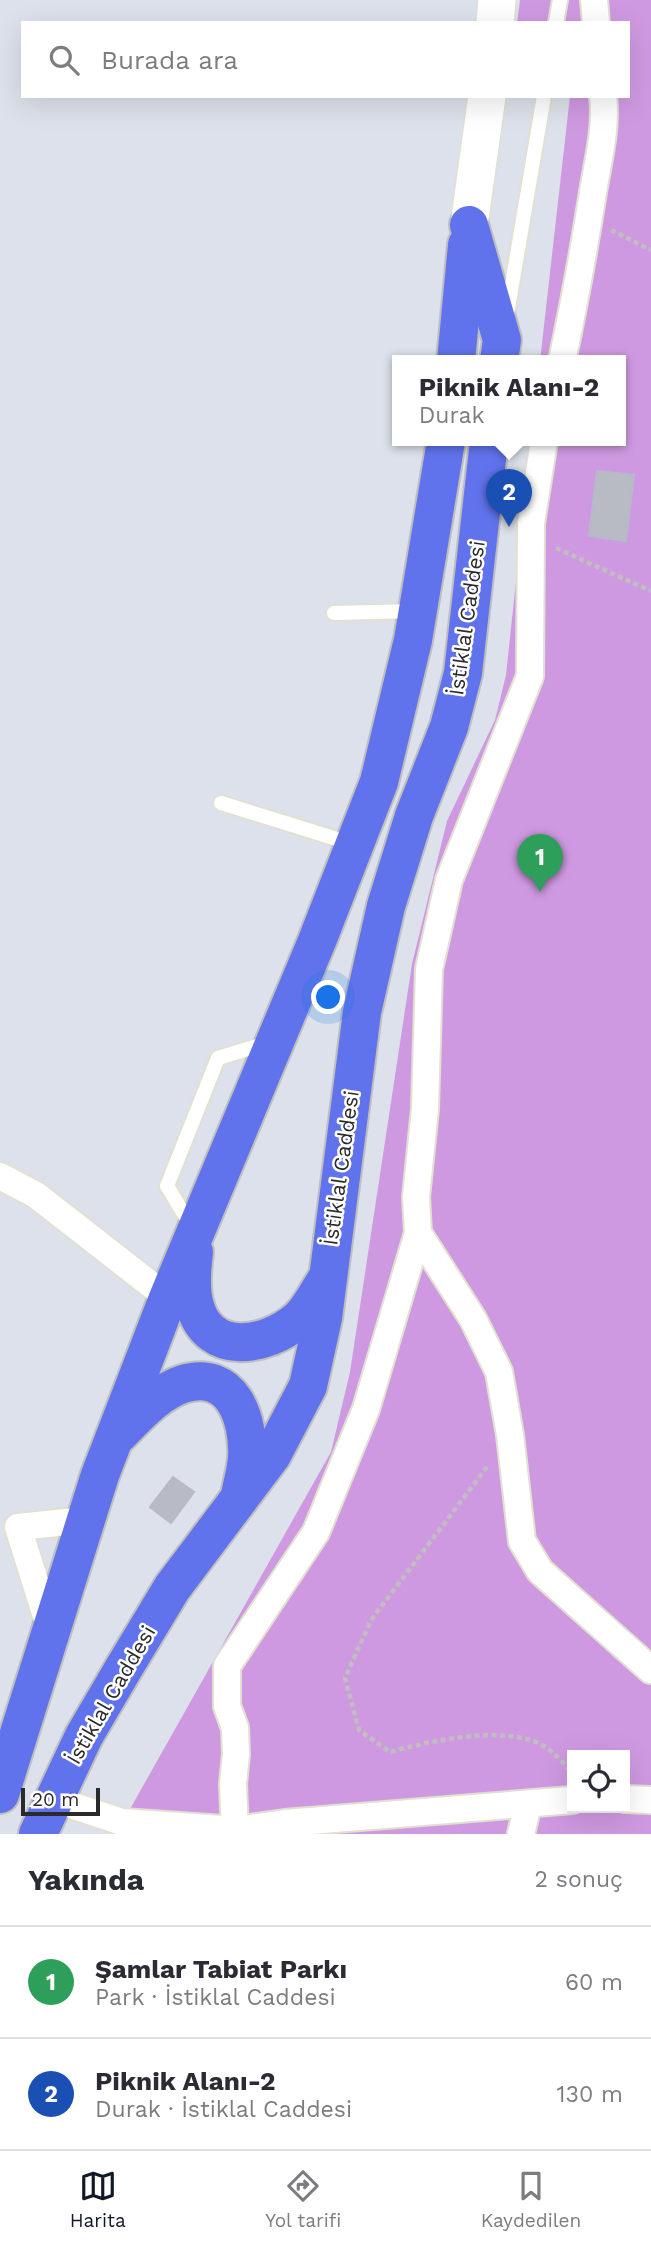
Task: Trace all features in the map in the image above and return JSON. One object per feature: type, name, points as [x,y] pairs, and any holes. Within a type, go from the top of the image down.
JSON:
[{"type":"main road","points":[[495,21],[497,0]]},
{"type":"main road","points":[[457,355],[469,225],[487,98]]},
{"type":"main road","points":[[469,225],[501,350]]},
{"type":"main road","points":[[0,1794],[114,1439],[168,1298],[379,782],[418,610],[445,446]]},
{"type":"main road","name":"İstiklal Caddesi","points":[[38,1834],[84,1736],[158,1612],[272,1455],[308,1386],[323,1318],[362,1012],[383,919],[414,816],[449,727],[463,673],[488,446]]},
{"type":"main road","points":[[195,1232],[192,1271],[195,1307],[209,1331],[229,1342],[262,1342],[299,1320],[327,1279]]},
{"type":"main road","points":[[114,1439],[147,1406],[183,1384],[213,1382],[234,1396],[244,1423],[247,1458],[240,1496]]},
{"type":"street","points":[[594,0],[596,21]]},
{"type":"street","points":[[563,355],[589,219],[605,111],[603,98]]},
{"type":"street","points":[[236,1832],[233,1784],[235,1728],[228,1706],[227,1666],[316,1532],[366,1409],[418,1233],[416,1197],[425,1109],[429,969],[449,880],[530,676],[531,540],[543,446]]},
{"type":"street","points":[[0,1176],[36,1195],[168,1298]]},
{"type":"street","points":[[418,1233],[473,1319],[499,1372],[510,1435],[522,1541],[540,1571],[651,1670]]},
{"type":"street","points":[[51,1632],[9,1521],[86,1520]]},
{"type":"street","points":[[54,1798],[122,1822],[236,1832],[285,1823],[567,1800]]},
{"type":"street","points":[[630,1799],[651,1800]]},
{"type":"street","points":[[521,1834],[528,1804]]},
{"type":"lane","points":[[556,21],[560,0]]},
{"type":"lane","points":[[501,350],[544,98]]},
{"type":"lane","points":[[334,613],[418,610]]},
{"type":"lane","points":[[221,803],[354,845]]},
{"type":"path","points":[[589,219],[651,250]]},
{"type":"path","points":[[531,540],[574,555],[651,591]]},
{"type":"path","points":[[510,1435],[371,1620],[345,1678],[359,1730],[390,1752],[434,1740],[498,1736],[531,1740],[557,1756],[567,1767]]},
{"type":"shaded area","points":[[520,0],[651,0],[651,1834],[116,1834],[331,1452],[350,1372],[412,964],[447,821],[495,720],[506,675],[530,446],[626,446],[626,355],[541,355],[570,98],[630,98],[630,21],[517,21]]},
{"type":"building","points":[[597,471],[634,475],[626,541],[589,536]]},
{"type":"building","points":[[173,1477],[194,1492],[171,1523],[150,1507]]},
{"type":"place","name":"Piknik Alanı-2","points":[[509,527]]},
{"type":"place","name":"Şamlar Tabiat Parkı","points":[[540,892]]}]
